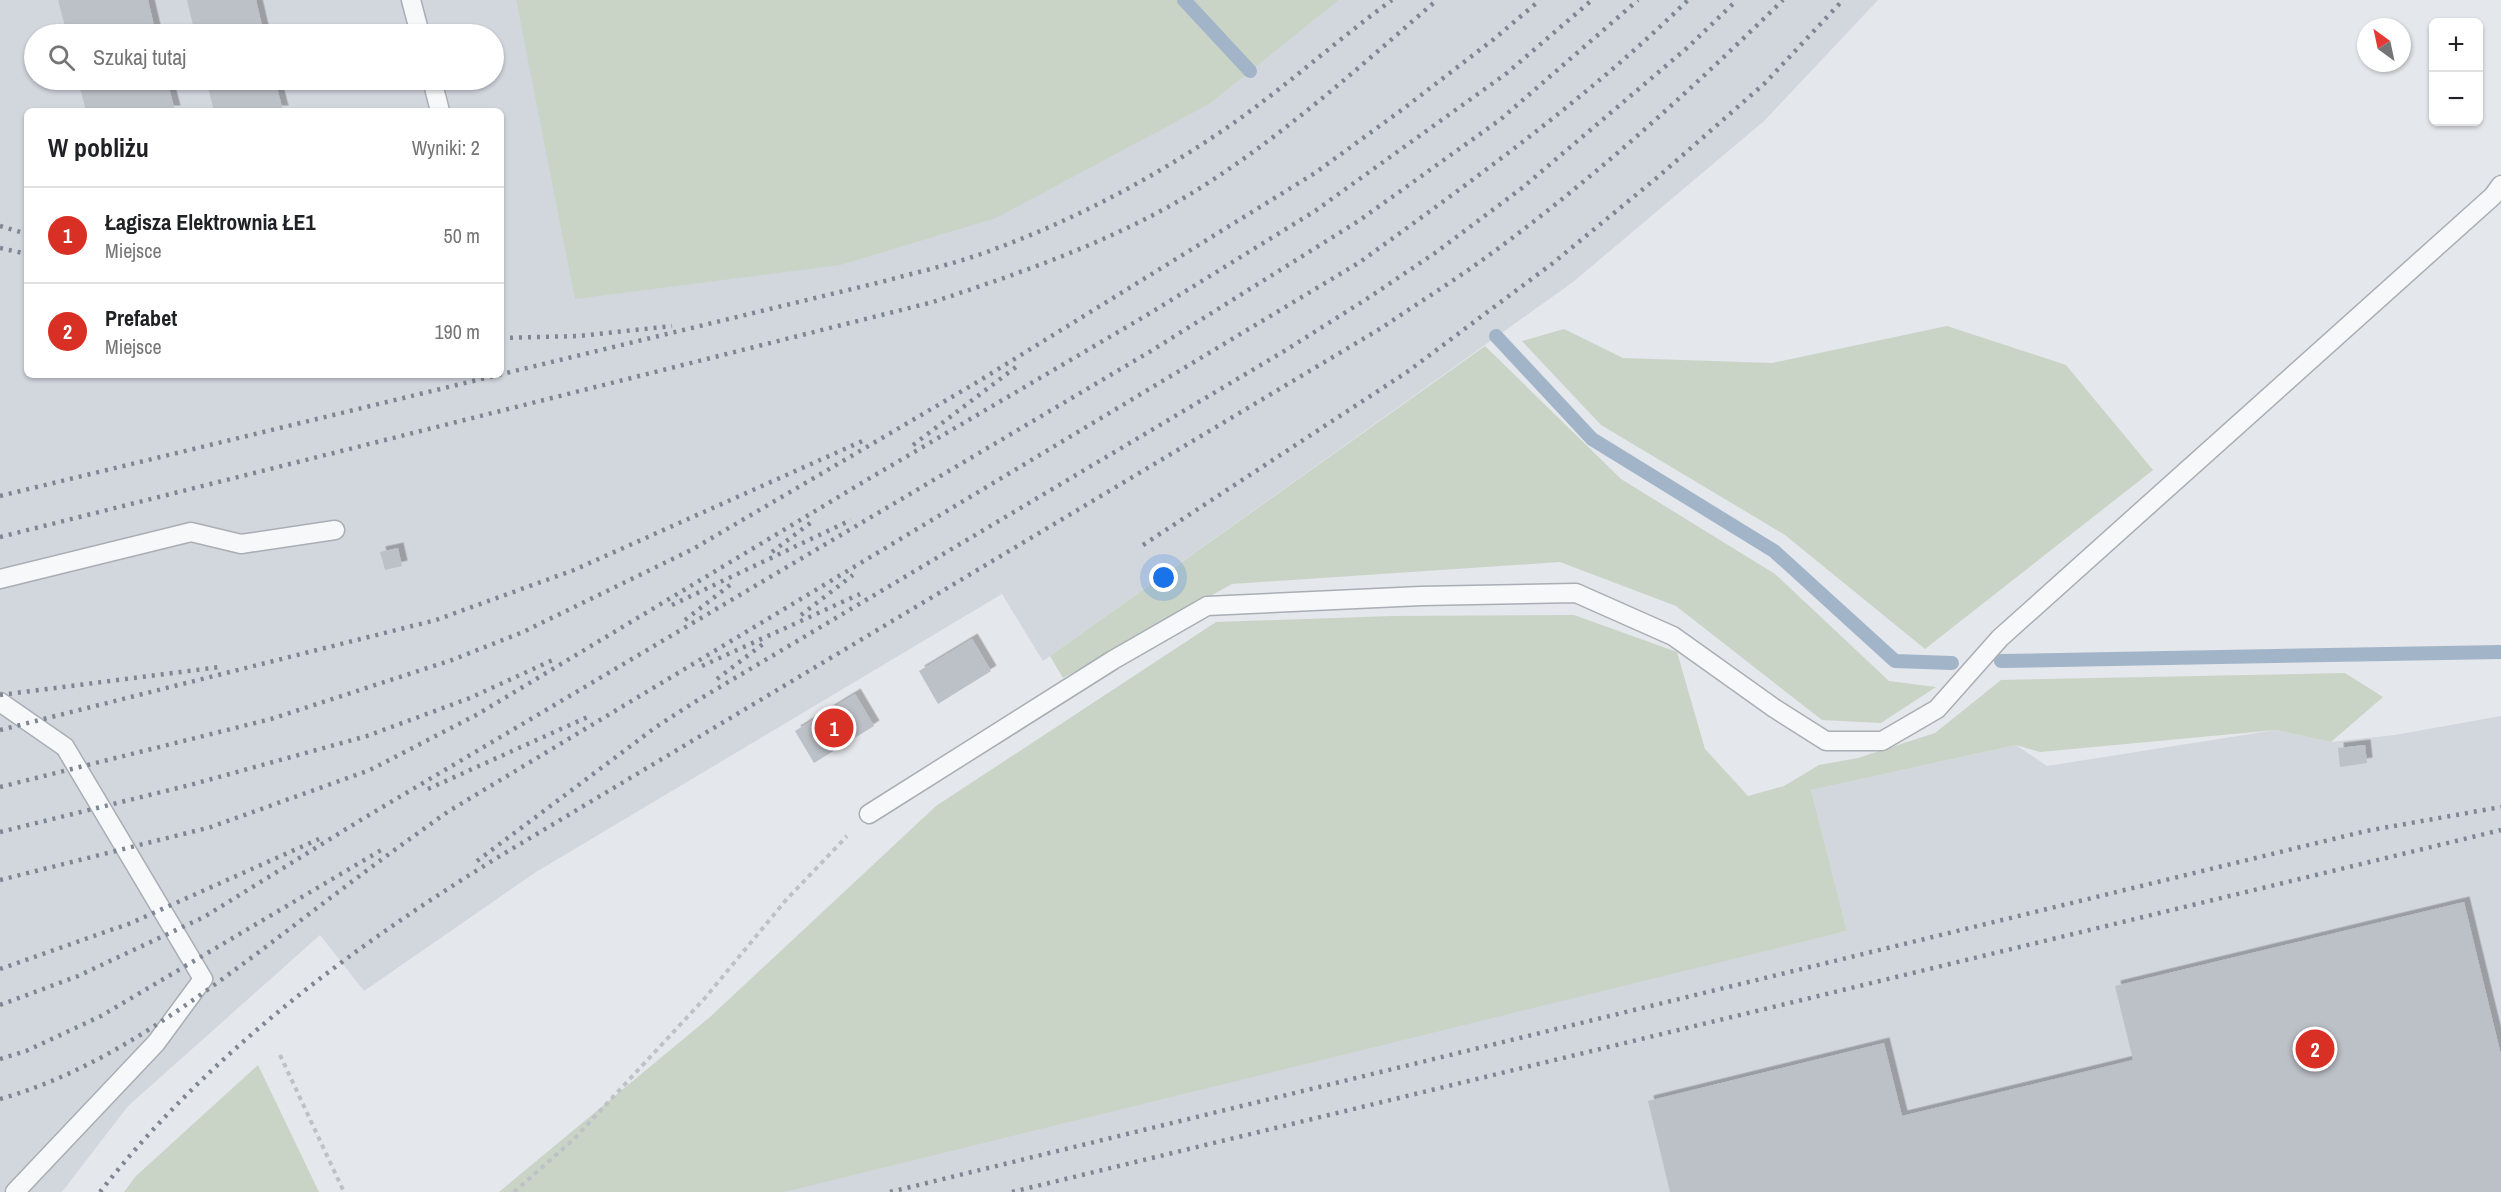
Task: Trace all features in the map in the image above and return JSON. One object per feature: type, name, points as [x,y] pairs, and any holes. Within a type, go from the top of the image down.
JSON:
[{"type":"lane","points":[[411,0],[417,24]]},
{"type":"lane","points":[[435,90],[439,108]]},
{"type":"lane","points":[[869,814],[1113,660],[1207,606],[1421,596],[1576,593],[1672,636],[1774,708],[1826,741],[1882,741],[1937,709],[2000,638],[2484,204],[2501,184]]},
{"type":"lane","points":[[0,579],[191,532],[241,544],[335,530]]},
{"type":"lane","points":[[0,702],[65,747],[203,979],[156,1043],[15,1192]]},
{"type":"path","points":[[514,1192],[581,1131],[705,999],[786,900],[869,814]]},
{"type":"path","points":[[280,1055],[344,1192]]},
{"type":"shaded area","points":[[0,0],[516,0],[535,92],[1211,103],[1339,0],[1878,0],[1764,121],[1573,282],[1043,661],[1002,594],[536,872],[364,991],[320,935],[128,1106],[62,1192],[0,1192]]},
{"type":"shaded area","points":[[2501,716],[2501,1192],[769,1192],[1847,931],[1811,790],[2016,745],[2047,766],[2276,730],[2331,742],[2395,735]]},
{"type":"green space","points":[[516,0],[1339,0],[1211,103],[996,218],[840,265],[575,299]]},
{"type":"green space","points":[[1947,326],[2066,365],[2153,470],[1925,649],[1785,535],[1601,425],[1522,341],[1564,329],[1623,358],[1772,363]]},
{"type":"green space","points":[[1485,346],[1621,479],[1775,574],[1889,681],[1936,687],[1881,723],[1822,720],[1676,606],[1560,562],[1232,584],[1063,678],[1050,656]]},
{"type":"green space","points":[[1574,615],[1677,652],[1705,749],[1748,796],[1784,786],[1819,765],[1858,758],[1935,733],[2001,680],[2345,673],[2383,697],[2331,742],[2276,730],[2040,752],[2016,745],[1811,790],[1847,931],[784,1192],[499,1192],[710,1017],[936,806],[1216,622],[1391,616]]},
{"type":"green space","points":[[258,1065],[319,1192],[124,1192],[136,1176]]},
{"type":"building","points":[[58,0],[148,0],[154,24],[64,24]]},
{"type":"building","points":[[187,0],[256,0],[262,24],[193,24]]},
{"type":"building","points":[[81,90],[170,90],[174,108],[85,108]]},
{"type":"building","points":[[209,90],[278,90],[282,108],[213,108]]},
{"type":"building","points":[[398,548],[402,566],[385,570],[380,552]]},
{"type":"building","points":[[972,639],[991,671],[938,704],[919,671]]},
{"type":"building","points":[[855,694],[874,726],[814,763],[795,731]]},
{"type":"building","points":[[2365,745],[2367,763],[2340,767],[2338,748]]},
{"type":"building","points":[[2464,902],[2501,1055],[2501,1192],[1670,1192],[1648,1101],[1884,1043],[1902,1116],[2133,1060],[2115,986]]},
{"type":"waterway","points":[[1184,0],[1250,71]]},
{"type":"waterway","points":[[1496,336],[1592,439],[1774,551],[1895,661],[1952,663]]},
{"type":"waterway","points":[[2001,661],[2501,652]]},
{"type":"railway","points":[[504,374],[945,265],[981,254],[1044,229],[1134,185],[1219,133],[1392,0]]},
{"type":"railway","points":[[0,537],[933,302],[1076,251],[1179,201],[1241,161],[1299,117],[1437,0]]},
{"type":"railway","points":[[0,787],[271,719],[452,660],[523,632],[693,549],[974,384],[1315,173],[1403,109],[1494,39],[1540,0]]},
{"type":"railway","points":[[0,880],[211,827],[370,770],[478,714],[865,481],[1147,315],[1315,211],[1507,73],[1592,0]]},
{"type":"railway","points":[[0,1005],[78,976],[204,917],[364,818],[1151,351],[1360,220],[1501,119],[1638,0]]},
{"type":"railway","points":[[0,1099],[71,1072],[138,1036],[232,972],[449,811],[1360,262],[1529,137],[1610,71],[1688,0]]},
{"type":"railway","points":[[477,861],[656,727],[693,703],[1286,350],[1435,253],[1522,188],[1687,48],[1737,0]]},
{"type":"railway","points":[[100,1192],[188,1093],[236,1048],[339,964],[393,925],[505,853],[1383,327],[1481,261],[1599,169],[1674,103],[1783,0]]},
{"type":"railway","points":[[1143,545],[1407,372],[1553,263],[1659,176],[1765,83],[1843,0]]},
{"type":"railway","points":[[0,226],[24,233]]},
{"type":"railway","points":[[0,248],[24,253]]},
{"type":"railway","points":[[504,338],[579,336],[672,326]]},
{"type":"railway","points":[[913,445],[1016,367]]},
{"type":"railway","points":[[0,496],[486,378]]},
{"type":"railway","points":[[0,730],[436,620],[574,570],[867,439]]},
{"type":"railway","points":[[672,605],[851,520]]},
{"type":"railway","points":[[772,552],[813,521]]},
{"type":"railway","points":[[801,615],[853,575]]},
{"type":"railway","points":[[685,620],[730,585]]},
{"type":"railway","points":[[702,666],[860,594]]},
{"type":"railway","points":[[717,679],[763,644]]},
{"type":"railway","points":[[0,832],[190,785],[367,736],[470,698],[555,659]]},
{"type":"railway","points":[[0,695],[220,667]]},
{"type":"railway","points":[[428,789],[592,715]]},
{"type":"railway","points":[[890,1192],[2366,831],[2501,807]]},
{"type":"railway","points":[[1012,1192],[2501,830]]},
{"type":"railway","points":[[0,969],[131,923],[319,839]]},
{"type":"railway","points":[[0,1059],[26,1051],[101,1016],[383,849]]},
{"type":"place","name":"Łagisza Elektrownia ŁE1","points":[[834,728]]},
{"type":"place","name":"Prefabet","points":[[2315,1049]]}]
